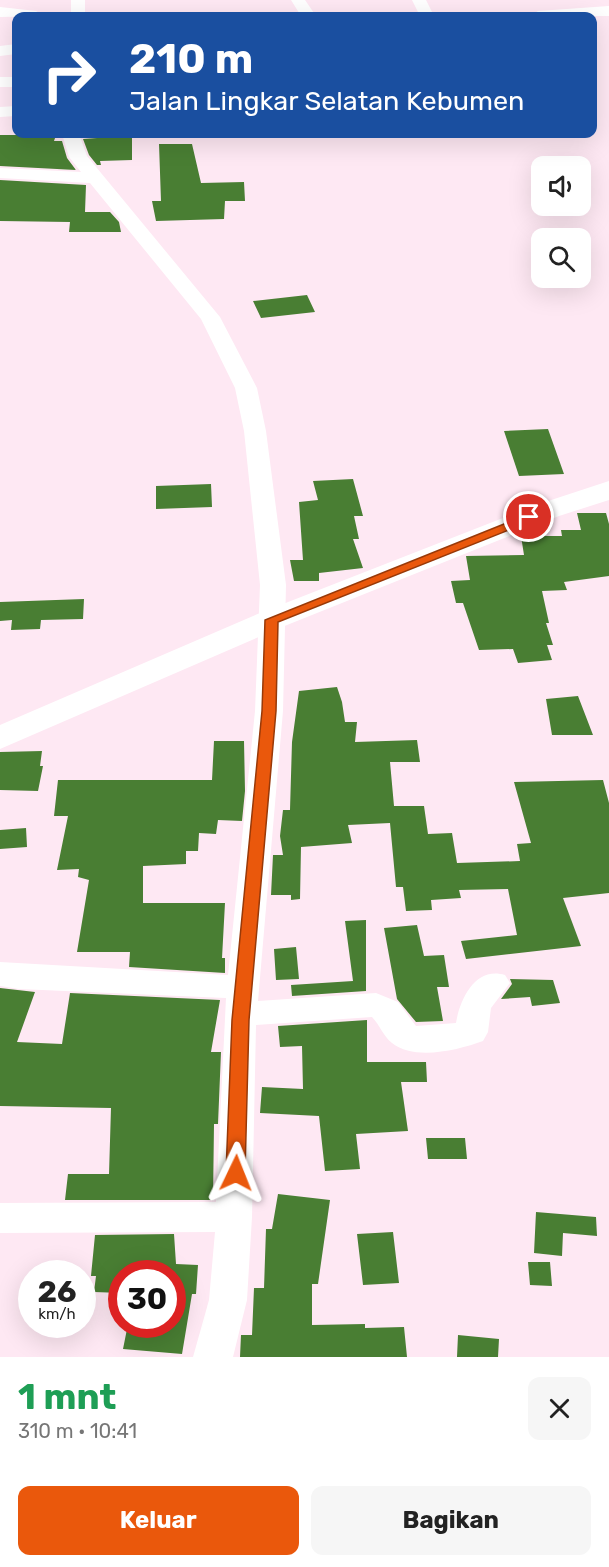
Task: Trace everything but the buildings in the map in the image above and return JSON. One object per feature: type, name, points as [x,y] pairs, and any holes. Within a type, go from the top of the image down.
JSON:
[{"type":"highway","points":[[0,738],[271,620],[549,510],[609,490]]},
{"type":"street","points":[[565,0],[577,12]]},
{"type":"street","points":[[594,12],[609,11]]},
{"type":"street","points":[[72,138],[78,157],[210,317],[228,348],[246,388],[255,431],[268,531],[273,585],[269,711],[242,1001],[234,1218],[228,1300],[213,1357]]},
{"type":"street","points":[[0,173],[94,178]]},
{"type":"street","points":[[0,974],[19,978],[242,1001],[376,1005],[385,1008],[399,1030],[408,1037],[463,1035],[471,1032],[475,1005],[494,983]]},
{"type":"street","points":[[0,1218],[234,1218]]},
{"type":"route","points":[[236,1173],[240,1020],[269,711],[271,620],[529,517]]}]
